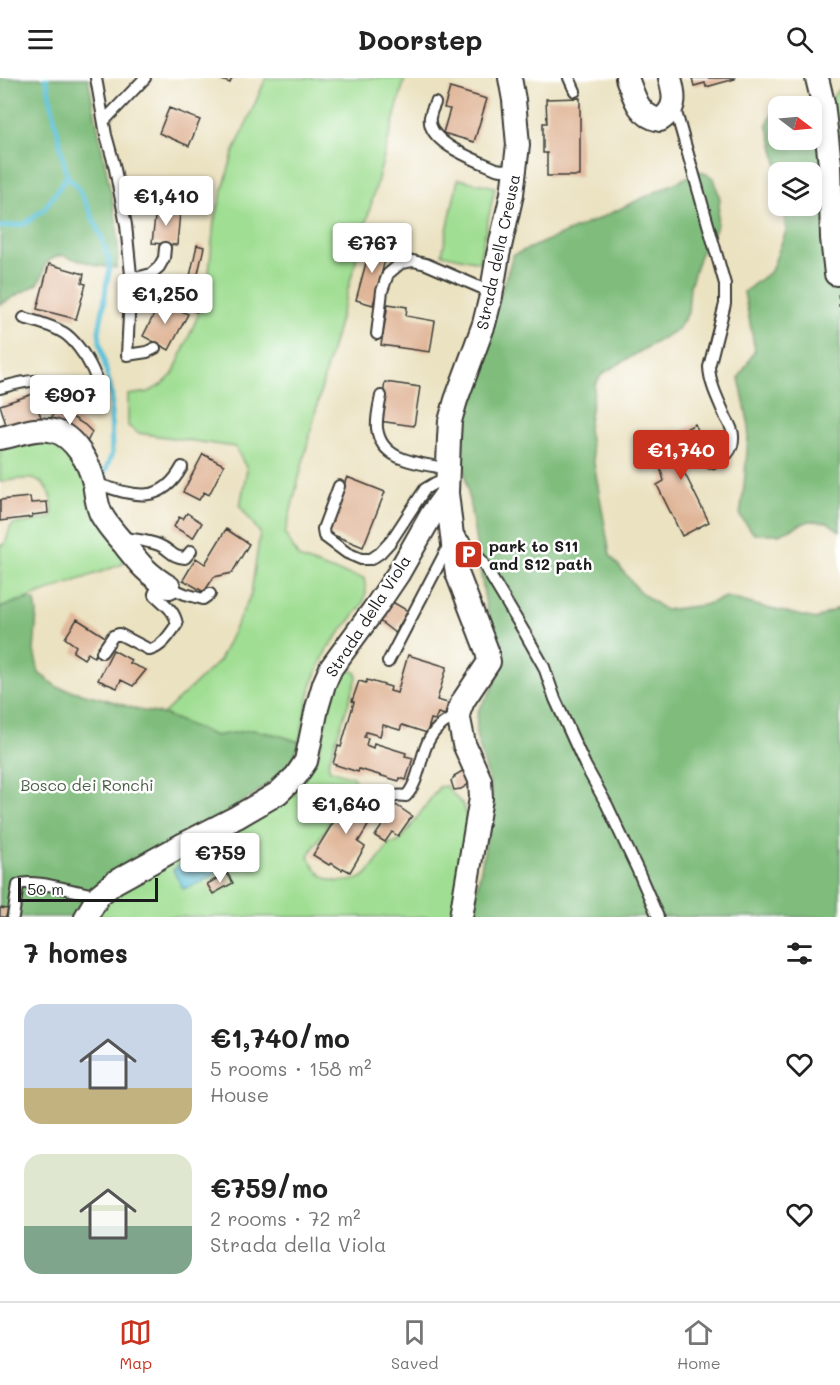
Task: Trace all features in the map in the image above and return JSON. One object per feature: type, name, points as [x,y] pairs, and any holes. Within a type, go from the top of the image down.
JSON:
[{"type":"street","name":"Strada della Creusa","points":[[458,714],[463,701],[489,662],[453,553],[448,480],[450,421],[484,324],[512,194],[518,145],[510,78]]},
{"type":"street","points":[[627,78],[638,106],[645,114],[660,120],[668,115],[674,105],[670,78]]},
{"type":"street","points":[[817,78],[823,103],[830,164],[832,238],[836,274]]},
{"type":"street","points":[[0,438],[42,429],[66,436],[80,452],[94,483],[97,505],[109,526],[145,570],[165,584]]},
{"type":"street","name":"Strada della Viola","points":[[86,917],[99,895],[115,882],[278,793],[296,776],[306,761],[317,708],[331,668],[398,574],[432,514],[448,480]]},
{"type":"street","points":[[458,714],[464,744],[480,780],[481,798],[461,917]]},
{"type":"lane","points":[[96,78],[126,225],[131,275],[127,355],[147,352],[155,348]]},
{"type":"lane","points":[[104,121],[145,78]]},
{"type":"lane","points":[[569,78],[575,91]]},
{"type":"lane","points":[[435,103],[429,118],[438,138],[454,149],[496,169],[516,168]]},
{"type":"lane","points":[[674,105],[725,284],[725,304],[709,367],[710,378],[733,436],[726,456],[711,463]]},
{"type":"lane","points":[[131,275],[140,277],[151,274],[164,258],[165,248]]},
{"type":"lane","points":[[377,333],[382,291],[388,274],[401,262],[413,261],[426,264],[491,292]]},
{"type":"lane","points":[[0,388],[26,381],[46,382],[87,408],[92,406],[96,398],[98,388],[95,375],[77,346],[66,334],[50,325],[24,318]]},
{"type":"lane","points":[[381,396],[377,429],[379,437],[390,453],[448,480]]},
{"type":"lane","points":[[94,483],[148,495],[167,487],[182,467]]},
{"type":"lane","points":[[339,486],[323,529],[324,536],[347,553],[361,559],[371,560],[391,541],[425,489],[435,483],[448,480]]},
{"type":"lane","points":[[388,662],[452,533],[480,560],[526,634],[543,667],[585,765],[607,805],[658,917]]},
{"type":"lane","points":[[118,536],[163,547],[176,557],[185,558],[191,551]]},
{"type":"lane","points":[[102,652],[113,636],[119,634],[150,650],[157,648],[171,633],[177,624],[176,617],[169,607],[154,594],[165,584],[197,598],[203,599],[210,594]]},
{"type":"lane","points":[[383,808],[391,797],[406,796],[412,790],[423,753],[434,732],[458,714]]},
{"type":"lane","points":[[13,917],[18,885],[24,882],[88,895],[99,895]]},
{"type":"green space","points":[[0,78],[88,78],[117,224],[118,251],[117,268],[100,266],[61,255],[51,259],[45,265],[38,284],[0,305]]},
{"type":"green space","points":[[266,78],[405,78],[329,358],[285,534],[299,558],[331,570],[364,578],[366,592],[363,604],[327,649],[311,686],[299,742],[252,730],[215,736],[163,714],[219,661],[251,594],[260,533],[240,506],[247,469],[235,447],[138,433],[128,426],[128,395],[149,392],[163,384],[173,374],[207,294],[214,221],[233,154]]},
{"type":"green space","points":[[840,87],[840,193],[832,98]]},
{"type":"green space","points":[[822,128],[840,193],[840,531],[827,522],[809,521],[779,534],[754,534],[740,516],[749,426],[739,378],[755,350],[744,292],[771,271],[786,231],[785,216],[822,216],[822,162],[777,162],[774,150],[822,150]]},
{"type":"green space","points":[[700,171],[714,178],[720,199],[716,229],[700,255],[690,286],[688,313],[678,329],[602,374],[595,385],[588,429],[610,555],[639,591],[665,610],[704,605],[726,597],[816,619],[840,607],[840,917],[472,917],[488,831],[492,792],[476,734],[478,711],[492,689],[504,661],[490,625],[485,600],[462,454],[464,410],[513,255],[596,220]]},
{"type":"green space","points":[[458,179],[495,187],[479,262],[442,254]]},
{"type":"green space","points":[[48,437],[58,450],[70,451],[124,558],[123,564],[0,608],[0,545],[4,545],[13,524],[51,518],[53,508],[47,490],[37,481],[24,479],[0,482],[0,443]]},
{"type":"green space","name":"Bosco dei Ronchi","points":[[29,599],[35,601],[37,613],[34,651],[39,673],[57,687],[143,711],[163,714],[215,736],[252,730],[299,742],[293,759],[277,777],[77,917],[0,917],[0,608]]},
{"type":"green space","points":[[341,668],[356,672],[357,678],[328,764],[330,770],[353,777],[355,781],[309,855],[312,863],[319,873],[333,881],[363,877],[390,843],[401,840],[439,787],[446,786],[464,806],[468,825],[452,917],[95,917],[114,890],[317,759],[327,706]]},
{"type":"water","points":[[220,848],[227,861],[223,866],[207,878],[183,889],[173,870],[195,856]]},
{"type":"building","points":[[217,78],[232,78],[230,83]]},
{"type":"building","points":[[692,78],[735,79],[706,87],[705,83],[694,86]]},
{"type":"building","points":[[450,88],[487,99],[474,142],[443,133],[450,109],[444,108]]},
{"type":"building","points":[[580,98],[580,176],[547,176],[547,153],[543,153],[543,123],[547,123],[546,99]]},
{"type":"building","points":[[169,108],[200,120],[189,146],[159,133]]},
{"type":"building","points":[[156,209],[180,212],[177,245],[152,243]]},
{"type":"building","points":[[371,244],[388,249],[373,305],[356,300]]},
{"type":"building","points":[[197,245],[204,247],[195,287],[188,285]]},
{"type":"building","points":[[49,264],[84,274],[82,283],[86,284],[76,319],[37,309]]},
{"type":"building","points":[[196,288],[205,292],[196,312],[187,308]]},
{"type":"building","points":[[161,301],[188,314],[169,350],[143,336]]},
{"type":"building","points":[[388,304],[407,307],[406,316],[435,321],[430,352],[381,345]]},
{"type":"building","points":[[385,382],[420,387],[414,426],[379,421]]},
{"type":"building","points":[[33,394],[42,420],[8,431],[0,405]]},
{"type":"building","points":[[56,407],[92,432],[86,444],[49,423]]},
{"type":"building","points":[[695,424],[705,445],[680,457],[683,470],[709,522],[682,536],[657,485],[664,481],[657,456],[668,451],[663,441]]},
{"type":"building","points":[[203,454],[224,465],[209,495],[204,492],[199,500],[183,492]]},
{"type":"building","points":[[347,477],[385,492],[363,547],[326,532]]},
{"type":"building","points":[[30,497],[31,503],[47,502],[48,513],[0,521],[0,500]]},
{"type":"building","points":[[187,513],[202,523],[193,538],[174,527],[179,517],[183,519]]},
{"type":"building","points":[[226,529],[249,544],[232,573],[214,577],[204,592],[183,580],[196,558],[205,564]]},
{"type":"building","points":[[389,600],[408,611],[395,633],[377,619]]},
{"type":"building","points":[[77,619],[107,638],[94,657],[88,653],[84,659],[73,652],[76,646],[65,638]]},
{"type":"building","points":[[113,650],[131,660],[129,663],[146,670],[133,686],[121,680],[117,688],[98,680]]},
{"type":"building","points":[[408,655],[447,667],[437,700],[448,703],[445,715],[438,713],[435,720],[431,719],[427,733],[402,725],[400,730],[383,725],[380,736],[366,732],[364,737],[368,738],[366,745],[373,748],[374,743],[406,753],[405,756],[413,758],[406,780],[400,778],[399,781],[333,764],[338,746],[341,747],[359,681],[366,683],[367,680],[391,687],[390,691],[397,693]]},
{"type":"building","points":[[464,770],[470,783],[461,789],[454,790],[451,781],[454,776]]},
{"type":"building","points":[[350,795],[377,811],[358,842],[365,847],[350,872],[331,863],[329,865],[313,855]]},
{"type":"building","points":[[396,805],[412,816],[398,836],[392,832],[385,842],[375,836]]},
{"type":"building","points":[[227,873],[233,883],[213,894],[207,884]]},
{"type":"building","points":[[0,908],[8,909],[6,917],[0,917]]},
{"type":"waterway","points":[[46,78],[67,176],[76,185],[87,205],[109,260],[109,273],[99,331],[112,397],[112,453],[103,476]]},
{"type":"waterway","points":[[0,227],[25,224],[45,208],[67,176]]},
{"type":"place","name":"park to S11 and S12 path","points":[[468,555]]}]
